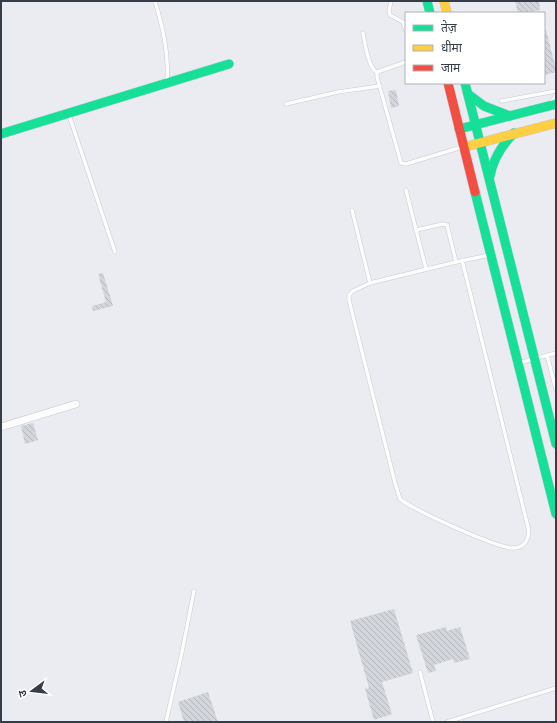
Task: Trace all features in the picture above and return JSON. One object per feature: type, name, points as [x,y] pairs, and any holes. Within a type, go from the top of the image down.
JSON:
[{"type":"main road","points":[[427,1],[430,12]]},
{"type":"main road","points":[[444,1],[447,12]]},
{"type":"main road","points":[[1,134],[229,64]]},
{"type":"main road","points":[[448,84],[556,514]]},
{"type":"main road","points":[[465,84],[556,444]]},
{"type":"main road","points":[[468,94],[484,106],[510,116]]},
{"type":"main road","points":[[459,129],[552,105]]},
{"type":"main road","points":[[464,147],[556,123]]},
{"type":"main road","points":[[490,180],[492,166],[506,141],[514,133]]},
{"type":"street","points":[[1,427],[76,404]]},
{"type":"lane","points":[[154,1],[166,44],[168,64],[167,83]]},
{"type":"lane","points":[[391,1],[389,11],[390,15],[403,22],[405,28]]},
{"type":"lane","points":[[363,33],[371,64],[377,72],[377,77],[401,163],[406,164],[464,147]]},
{"type":"lane","points":[[377,72],[405,62]]},
{"type":"lane","points":[[286,104],[338,92],[380,86]]},
{"type":"lane","points":[[501,101],[556,91]]},
{"type":"lane","points":[[552,105],[556,95]]},
{"type":"lane","points":[[68,114],[115,252]]},
{"type":"lane","points":[[406,190],[426,269]]},
{"type":"lane","points":[[352,210],[370,283]]},
{"type":"lane","points":[[416,230],[443,224],[447,225],[456,262]]},
{"type":"lane","points":[[462,260],[529,533],[528,539],[518,548],[508,547],[452,526],[404,502],[399,497],[349,300],[349,295],[353,291],[370,283],[462,260],[491,255]]},
{"type":"lane","points":[[519,363],[556,353]]},
{"type":"lane","points":[[547,355],[556,390]]},
{"type":"lane","points":[[166,722],[194,591]]},
{"type":"lane","points":[[420,672],[433,722]]},
{"type":"lane","points":[[447,722],[556,688]]},
{"type":"building","points":[[515,1],[539,1],[540,10],[518,12]]},
{"type":"building","points":[[545,30],[546,30],[556,72],[545,75]]},
{"type":"building","points":[[396,90],[399,106],[391,108],[388,91]]},
{"type":"building","points":[[103,273],[113,306],[93,311],[92,306],[106,302],[98,274]]},
{"type":"building","points":[[33,423],[38,440],[25,444],[21,426]]},
{"type":"building","points":[[394,609],[413,673],[382,682],[392,714],[374,720],[365,689],[369,688],[350,621]]},
{"type":"building","points":[[446,627],[447,631],[460,627],[470,659],[454,663],[453,659],[434,665],[436,671],[428,673],[416,635]]},
{"type":"building","points":[[208,692],[218,722],[184,722],[178,702]]},
{"type":"traffic: fast","points":[[427,1],[430,12]]},
{"type":"traffic: fast","points":[[1,134],[229,64]]},
{"type":"traffic: fast","points":[[465,84],[556,444]]},
{"type":"traffic: fast","points":[[468,94],[484,106],[510,116]]},
{"type":"traffic: fast","points":[[459,129],[556,104]]},
{"type":"traffic: fast","points":[[490,176],[493,164],[499,153],[514,133]]},
{"type":"traffic: fast","points":[[475,192],[556,514]]},
{"type":"traffic: slow","points":[[444,1],[447,12]]},
{"type":"traffic: slow","points":[[464,147],[556,123]]},
{"type":"traffic: jam","points":[[448,84],[475,192]]}]
